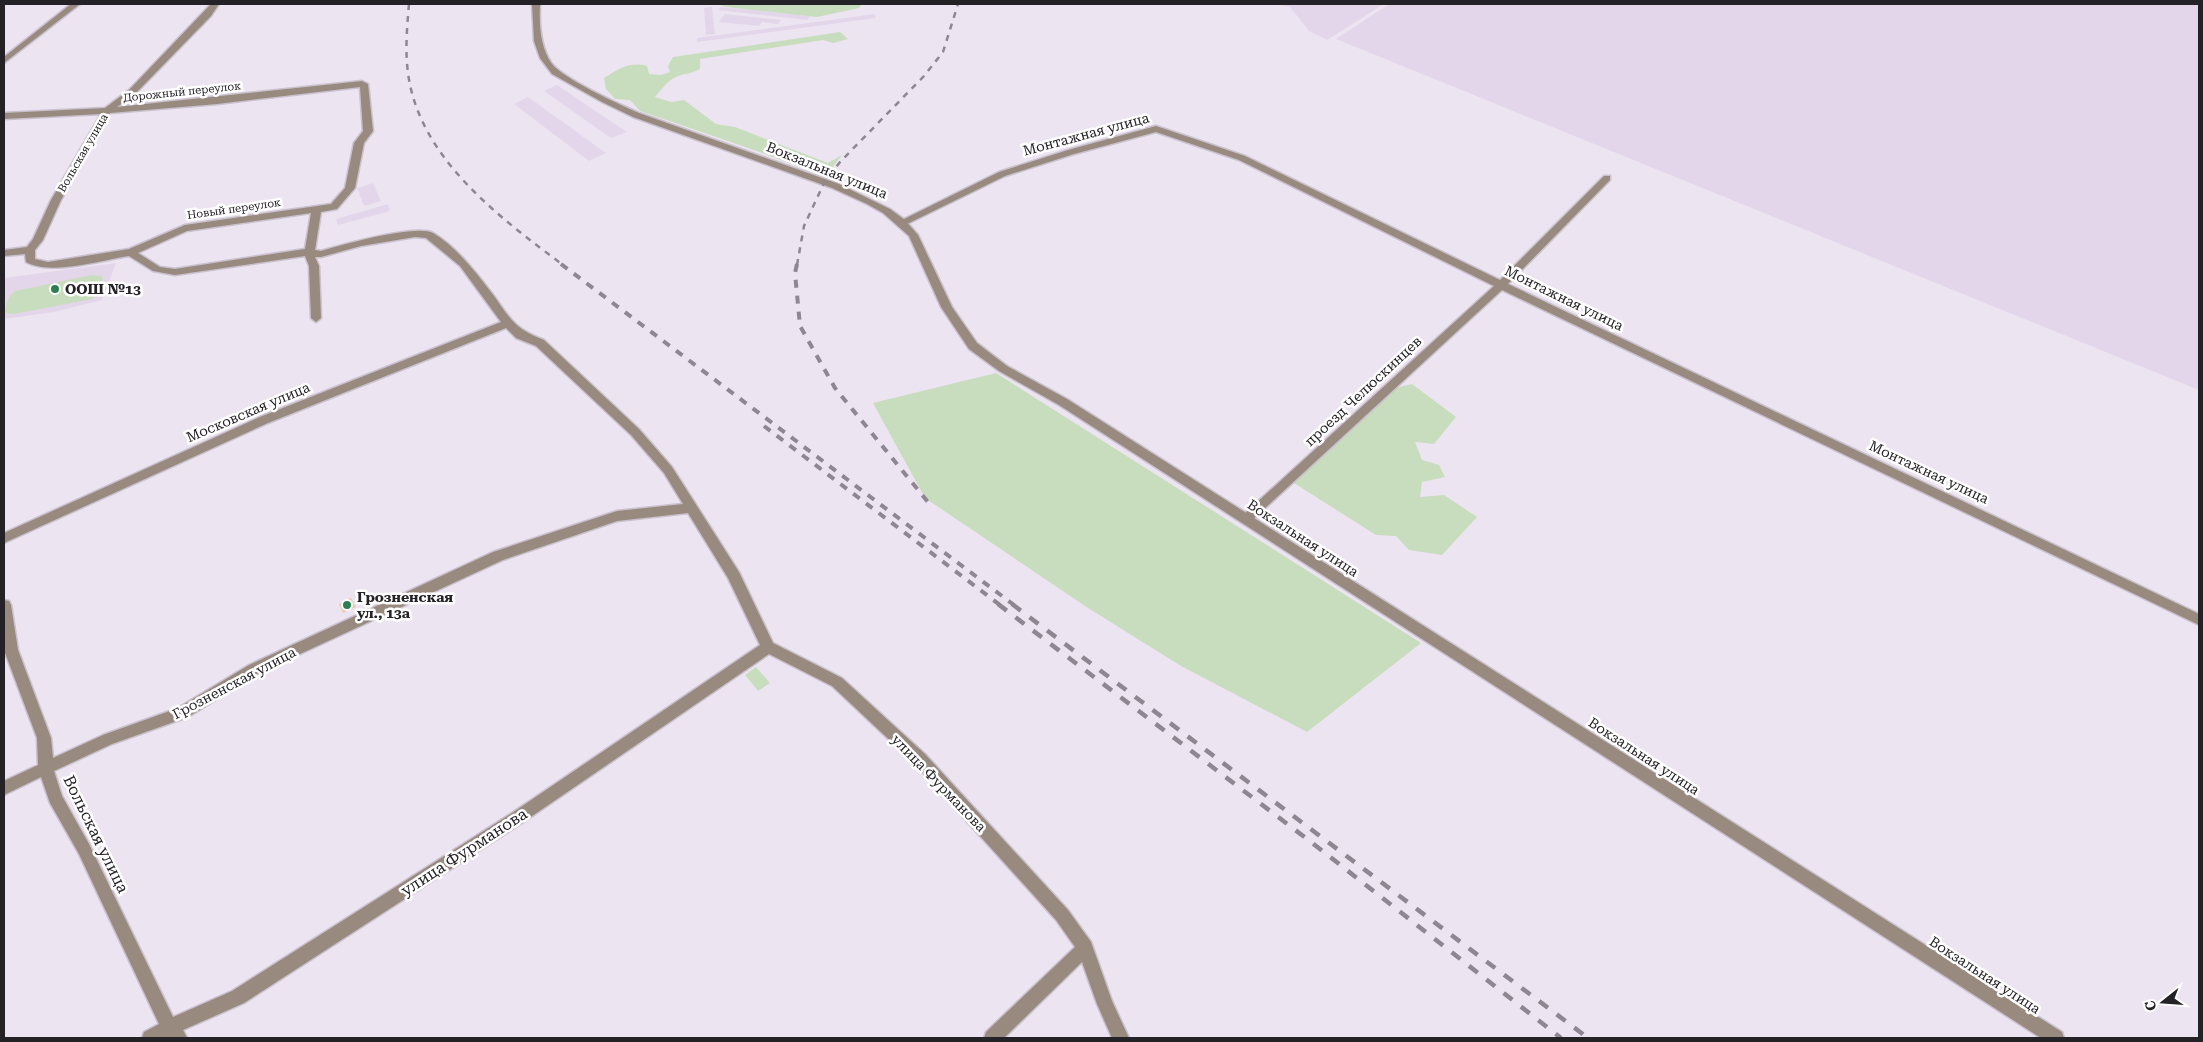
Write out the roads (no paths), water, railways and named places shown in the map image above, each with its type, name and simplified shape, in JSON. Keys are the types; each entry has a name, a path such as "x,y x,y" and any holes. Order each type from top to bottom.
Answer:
{"street":[{"path":"4,61 76,4"},
{"name":"Вольская улица","path":"30,250 38,240 56,200 107,111 132,92 208,14 215,4"},
{"name":"Вокзальная улица","path":"536,4 536,29 540,47 547,65 555,72 634,114 866,199 903,222 913,235 957,326 974,347 1000,365 1063,402 2056,1038"},
{"name":"Дорожный переулок","path":"4,116 107,111 217,101 362,84 365,86 368,131 359,143 350,188 334,207"},
{"name":"Монтажная улица","path":"903,222 1002,174 1071,152 1156,129 1242,158 1501,285 2040,542 2199,620"},
{"name":"проезд Челюскинцев","path":"1246,519 1501,285 1606,178"},
{"name":"Новый переулок","path":"30,250 30,260 37,264 48,265 131,252 186,228 334,207"},
{"path":"316,210 309,254 314,266 316,318"},
{"path":"131,252 154,269 164,272 300,252 321,254 360,243 415,234 429,235 464,264 508,323 520,335 540,343 635,432 668,470 734,576 768,647"},
{"path":"4,253 30,250"},
{"name":"Московская улица","path":"4,538 264,420 508,323"},
{"name":"Грозненская улица","path":"4,788 108,739 183,713 254,669 498,556 617,516 691,508"},
{"name":"Вольская улица","path":"4,605 11,650 44,738 46,768 55,798 84,849 174,1032"},
{"name":"улица Фурманова","path":"150,1038 174,1032 238,997 517,818 768,647 837,682 920,759 1062,915 1085,948 1121,1038"},
{"path":"992,1038 1085,948"}],"railway":[{"path":"409,4 406,47 408,73 415,104 428,132 445,158 489,206 563,265"},
{"path":"797,265 804,226 824,183 840,162 924,76 943,52 958,4"},
{"path":"561,264 1014,605"},
{"path":"797,264 795,273 800,326 835,388 932,507"},
{"path":"764,426 1000,605"},
{"path":"998,604 1311,842 1561,1038"},
{"path":"1012,604 1588,1038"}],"place":[{"name":"ООШ №13","path":"55,289"},
{"name":"Грозненская ул., 13а","path":"347,605"}]}
